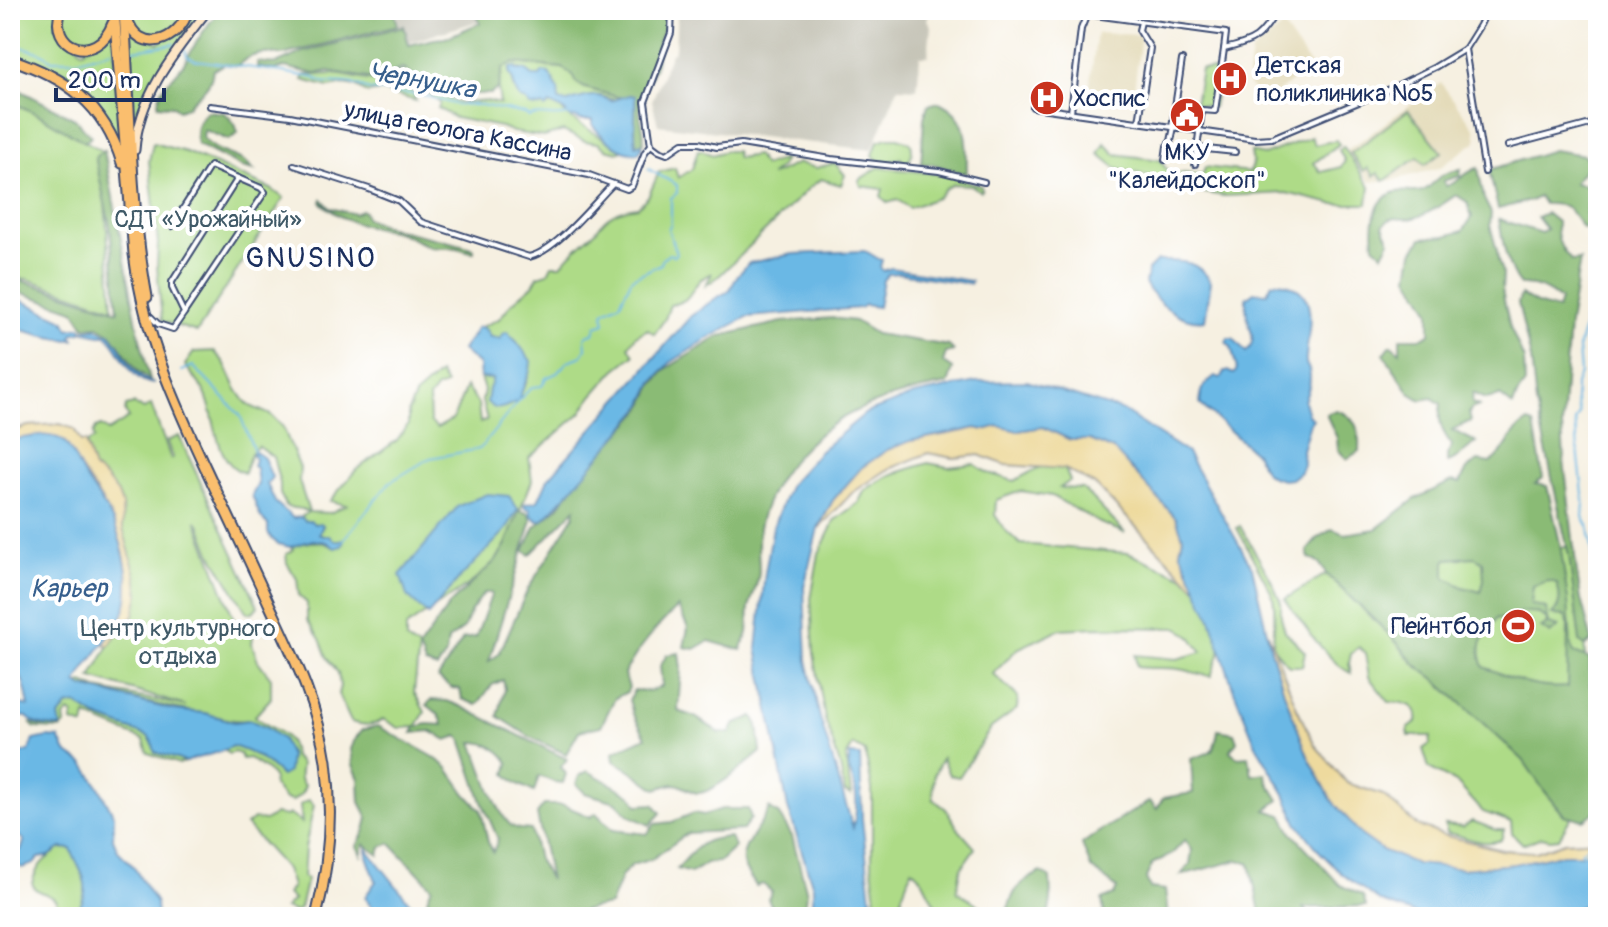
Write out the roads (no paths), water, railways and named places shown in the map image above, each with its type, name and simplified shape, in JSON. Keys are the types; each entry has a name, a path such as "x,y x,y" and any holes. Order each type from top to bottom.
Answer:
{"highway":[{"path":"61,10 58,24 63,37 73,46 85,49 96,46 105,38 119,11"},
{"path":"119,11 137,36 158,40 177,31 188,10"},
{"path":"119,11 137,274 149,332 194,444 303,679 326,759 330,828 319,917"},
{"path":"10,59 55,76 72,88 88,102 112,136 131,189 151,317 162,356 300,657 319,708 330,757 336,807 333,856 319,917"}],"main road":[{"path":"131,189 135,142 149,95 208,10"}],"street":[{"path":"672,10 671,33 645,102 651,145 659,151 667,154 683,143 717,147 741,144 831,159 939,171 984,182"},
{"path":"1224,49 1244,44 1262,34 1277,10"},
{"path":"1033,107 1255,139 1272,138 1435,67 1465,49 1487,10"},
{"path":"1071,112 1087,14 1226,33 1215,111 1202,110 1195,164"},
{"path":"1139,122 1150,48 1139,30 1141,22"},
{"path":"1465,49 1485,172"},
{"path":"1165,160 1171,141 1182,60"},
{"name":"улица геолога Кассина","path":"210,106 306,119 589,175 613,184"},
{"path":"1508,146 1598,122"},
{"path":"294,165 399,201 421,222 529,257 541,253 558,240 613,184 627,189 632,186 645,152 651,145"},
{"path":"1197,148 1235,152"},
{"path":"151,317 158,324 173,329 265,192 210,166 172,226"},
{"path":"184,313 172,282 238,178"}],"water":[{"path":"510,68 533,76 549,73 558,89 559,101 566,103 591,96 611,101 635,96 635,139 636,145 641,143 642,147 638,153 625,151 603,136 593,126 593,120 570,118 565,111 550,104 545,108 530,106 516,92 509,73"},
{"path":"864,251 882,260 880,267 883,271 891,268 971,281 970,284 888,274 883,280 878,307 864,305 860,308 747,317 670,363 653,382 641,408 543,520 538,521 531,515 530,509 525,508 525,504 538,501 548,479 691,316 729,291 749,263 793,254"},
{"path":"1157,261 1188,263 1206,274 1211,282 1205,320 1187,319 1179,315 1162,304 1150,290 1145,283 1148,270"},
{"path":"1272,283 1292,286 1307,301 1310,322 1306,362 1310,378 1304,401 1308,415 1313,419 1302,450 1300,472 1291,479 1283,480 1265,472 1255,453 1200,404 1202,391 1208,382 1215,376 1223,376 1224,371 1234,374 1237,369 1231,347 1226,342 1228,338 1233,338 1246,352 1251,344 1246,298 1254,292 1267,293"},
{"path":"10,295 64,320 69,329 96,328 109,333 139,375 154,384 145,382 132,372 106,335 82,331 74,333 74,340 67,340 10,326"},
{"path":"481,327 490,337 500,339 507,332 531,361 518,401 502,408 494,408 487,402 493,379 480,378 479,365 462,350 476,328"},
{"path":"1027,381 1123,411 1187,453 1252,567 1271,650 1308,756 1331,799 1361,835 1382,850 1416,864 1464,869 1514,864 1564,854 1585,854 1598,847 1598,898 1571,911 1535,917 1421,916 1381,902 1342,874 1297,823 1285,794 1256,745 1233,688 1211,619 1180,551 1183,537 1176,518 1114,450 1090,440 1071,440 1043,427 1018,431 998,426 910,441 887,450 861,468 833,500 818,528 804,587 807,660 820,718 853,828 856,798 849,764 850,755 860,756 862,819 873,917 813,917 813,887 788,808 757,649 773,527 790,484 819,452 866,413 914,395 976,382"},
{"name":"Карьер","path":"41,435 65,442 107,510 121,543 128,582 123,615 77,683 173,710 205,713 234,722 250,720 282,739 290,756 288,772 281,776 259,758 232,746 186,762 155,752 148,736 96,717 76,704 67,706 59,717 61,727 42,725 27,717 10,715 10,702 29,706 22,679 10,668 10,440"},
{"path":"254,451 264,458 272,477 267,484 275,502 293,518 321,523 319,534 335,541 344,539 342,546 335,548 326,542 313,540 290,547 272,539 252,495 258,484 253,466"},
{"path":"487,494 509,496 518,509 506,530 428,615 407,596 400,575 458,506"},
{"path":"59,738 66,752 85,765 99,787 114,816 113,839 118,851 133,866 156,903 157,917 75,917 85,886 71,849 61,848 22,868 10,863 10,855 20,850 24,840 14,833 17,815 10,801 10,757 29,751 34,740"},
{"path":"367,849 421,917 379,917 365,897 376,881"}],"waterway":[{"path":"133,50 174,44"},
{"path":"10,45 32,50 52,60 78,60 111,51"},
{"name":"Чернушка","path":"185,50 187,56 196,60 282,72 323,82 350,83 370,90 421,95 458,105 481,105 529,117 569,115"},
{"name":"Чернушка","path":"343,540 390,482 430,458 480,449 532,387 542,386 546,378 557,373 568,361 582,356 586,348 585,337 594,333 596,326 605,323 603,313 620,303 632,278 661,264 669,254 674,256 676,253 668,229 671,224 671,198 677,193 677,185 648,169"},
{"path":"1598,282 1587,295 1590,314 1584,320 1578,348 1580,373 1576,401 1579,414 1575,421 1583,517 1589,527 1598,591"},
{"name":"Чернушка","path":"182,371 193,366 240,415 254,451"},
{"path":"1585,854 1581,852 1598,837"}],"place":[{"name":"Детская поликлиника №5","path":"1230,79"},
{"name":"Хоспис","path":"1047,98"},
{"name":"МКУ \"Калейдоскоп\"","path":"1187,115"},
{"name":"Пейнтбол","path":"1518,626"}],"district":[{"name":"GNUSINO","path":"311,257"}],"park label":[{"name":"СДТ «Урожайный»","path":"208,219"},
{"name":"Центр культурного отдыха","path":"178,642"}]}
